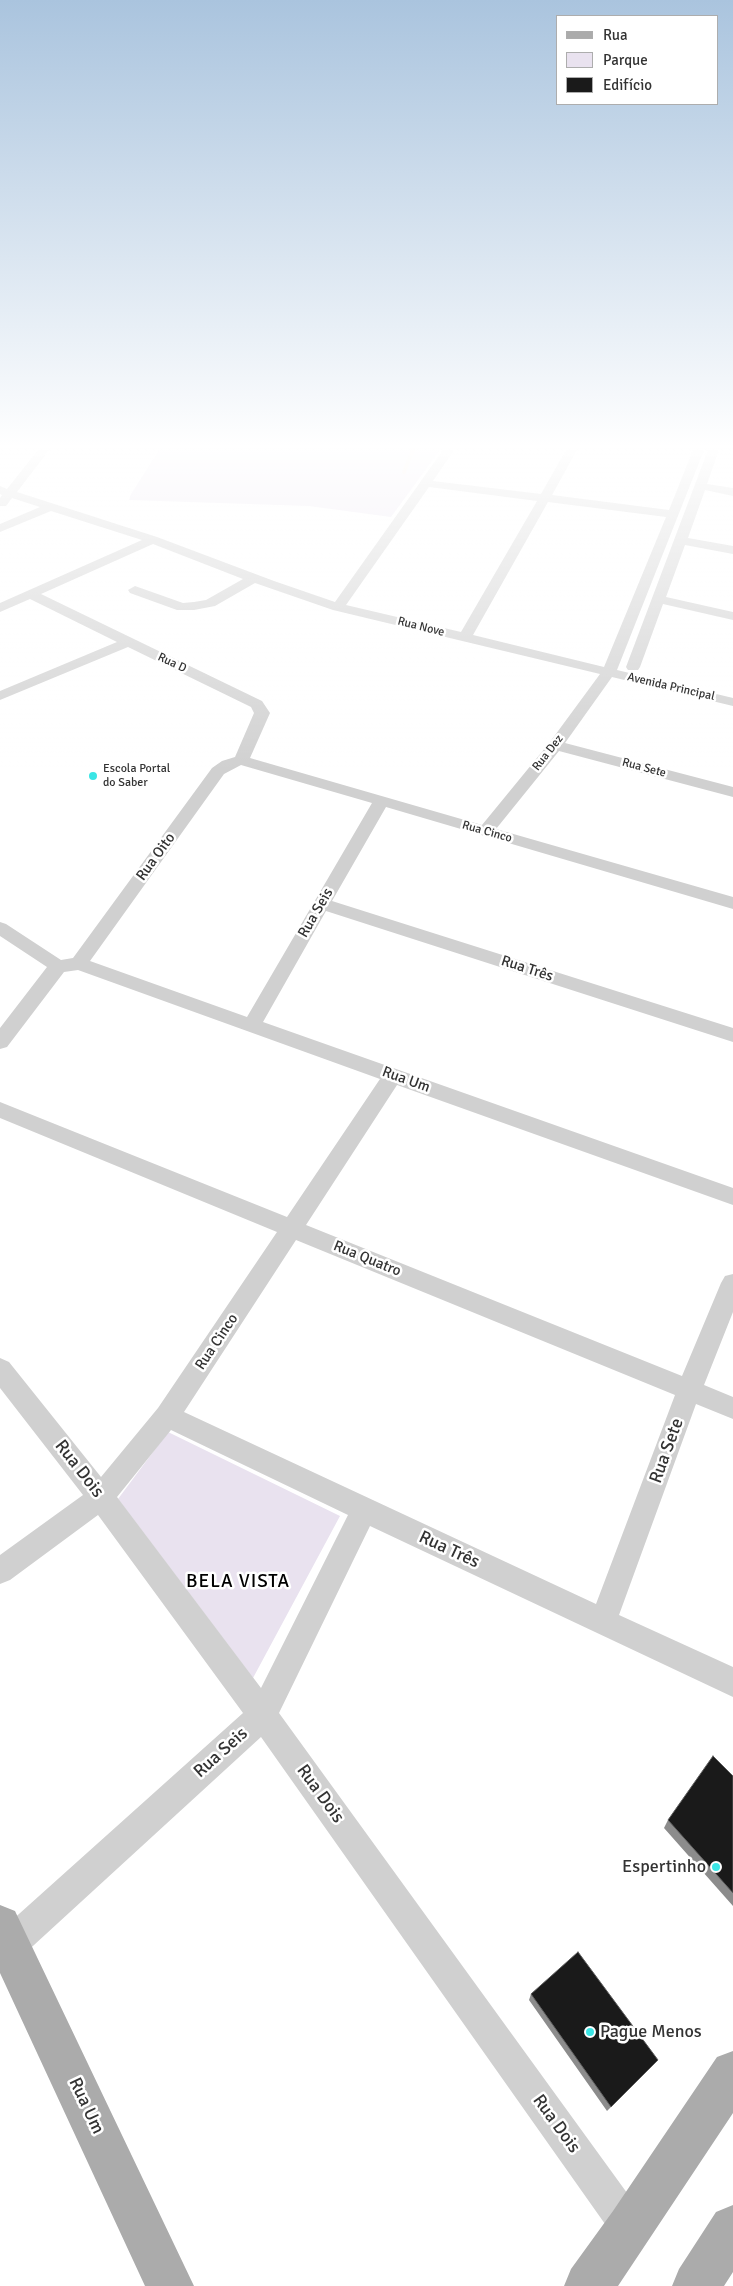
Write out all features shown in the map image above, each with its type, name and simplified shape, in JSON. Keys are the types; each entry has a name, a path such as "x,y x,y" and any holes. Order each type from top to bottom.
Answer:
{"main road":[{"name":"Rua Um","path":"5,1935 170,2286"},
{"path":"588,2286 630,2228 733,2073"},
{"path":"696,2286 733,2229"}],"street":[{"path":"0,608 116,557"},
{"name":"Rua Nove","path":"197,557 338,607 609,672"},
{"path":"338,607 373,557"},
{"path":"465,638 511,557"},
{"name":"Avenida Principal","path":"609,672 655,557"},
{"name":"Avenida Principal","path":"633,667 674,557"},
{"path":"135,590 182,607 194,606 210,603 254,578"},
{"name":"Rua D","path":"32,594 257,704 262,713 241,760"},
{"path":"659,600 733,616"},
{"path":"0,696 128,642"},
{"name":"Avenida Principal","path":"609,672 633,667 733,691"},
{"name":"Avenida Principal","path":"609,672 733,702"},
{"name":"Rua Dez","path":"485,832 555,745 609,672"},
{"name":"Rua Sete","path":"555,745 733,792"},
{"name":"Rua Cinco","path":"241,760 381,802 733,902"},
{"name":"Rua Oito","path":"79,964 218,772 228,764 241,760"},
{"name":"Rua Seis","path":"252,1025 381,802"},
{"name":"Rua Três","path":"322,904 733,1035"},
{"path":"0,928 58,966 79,964"},
{"name":"Rua Um","path":"79,964 733,1197"},
{"path":"0,1042 58,966"},
{"name":"Rua Cinco","path":"0,1571 101,1497 167,1416 393,1076"},
{"name":"Rua Quatro","path":"0,1110 733,1408"},
{"name":"Rua Sete","path":"603,1621 690,1390 733,1283"},
{"name":"Rua Dois","path":"0,1369 101,1497 263,1715 630,2228"},
{"name":"Rua Três","path":"167,1416 733,1682"},
{"name":"Rua Seis","path":"5,1935 263,1715 364,1510"}],"green space":[{"path":"168,1432 340,1516 253,1678 118,1499"}],"building":[{"name":"Espertinho","path":"713,1756 733,1776 733,1893 668,1820"},
{"name":"Pague Menos","path":"578,1952 658,2060 611,2107 531,1994"}],"place":[{"name":"Escola Portal do Saber","path":"93,776"},
{"name":"Espertinho","path":"716,1867"},
{"name":"Pague Menos","path":"590,2032"}],"district":[{"name":"BELA VISTA","path":"238,1582"}]}
